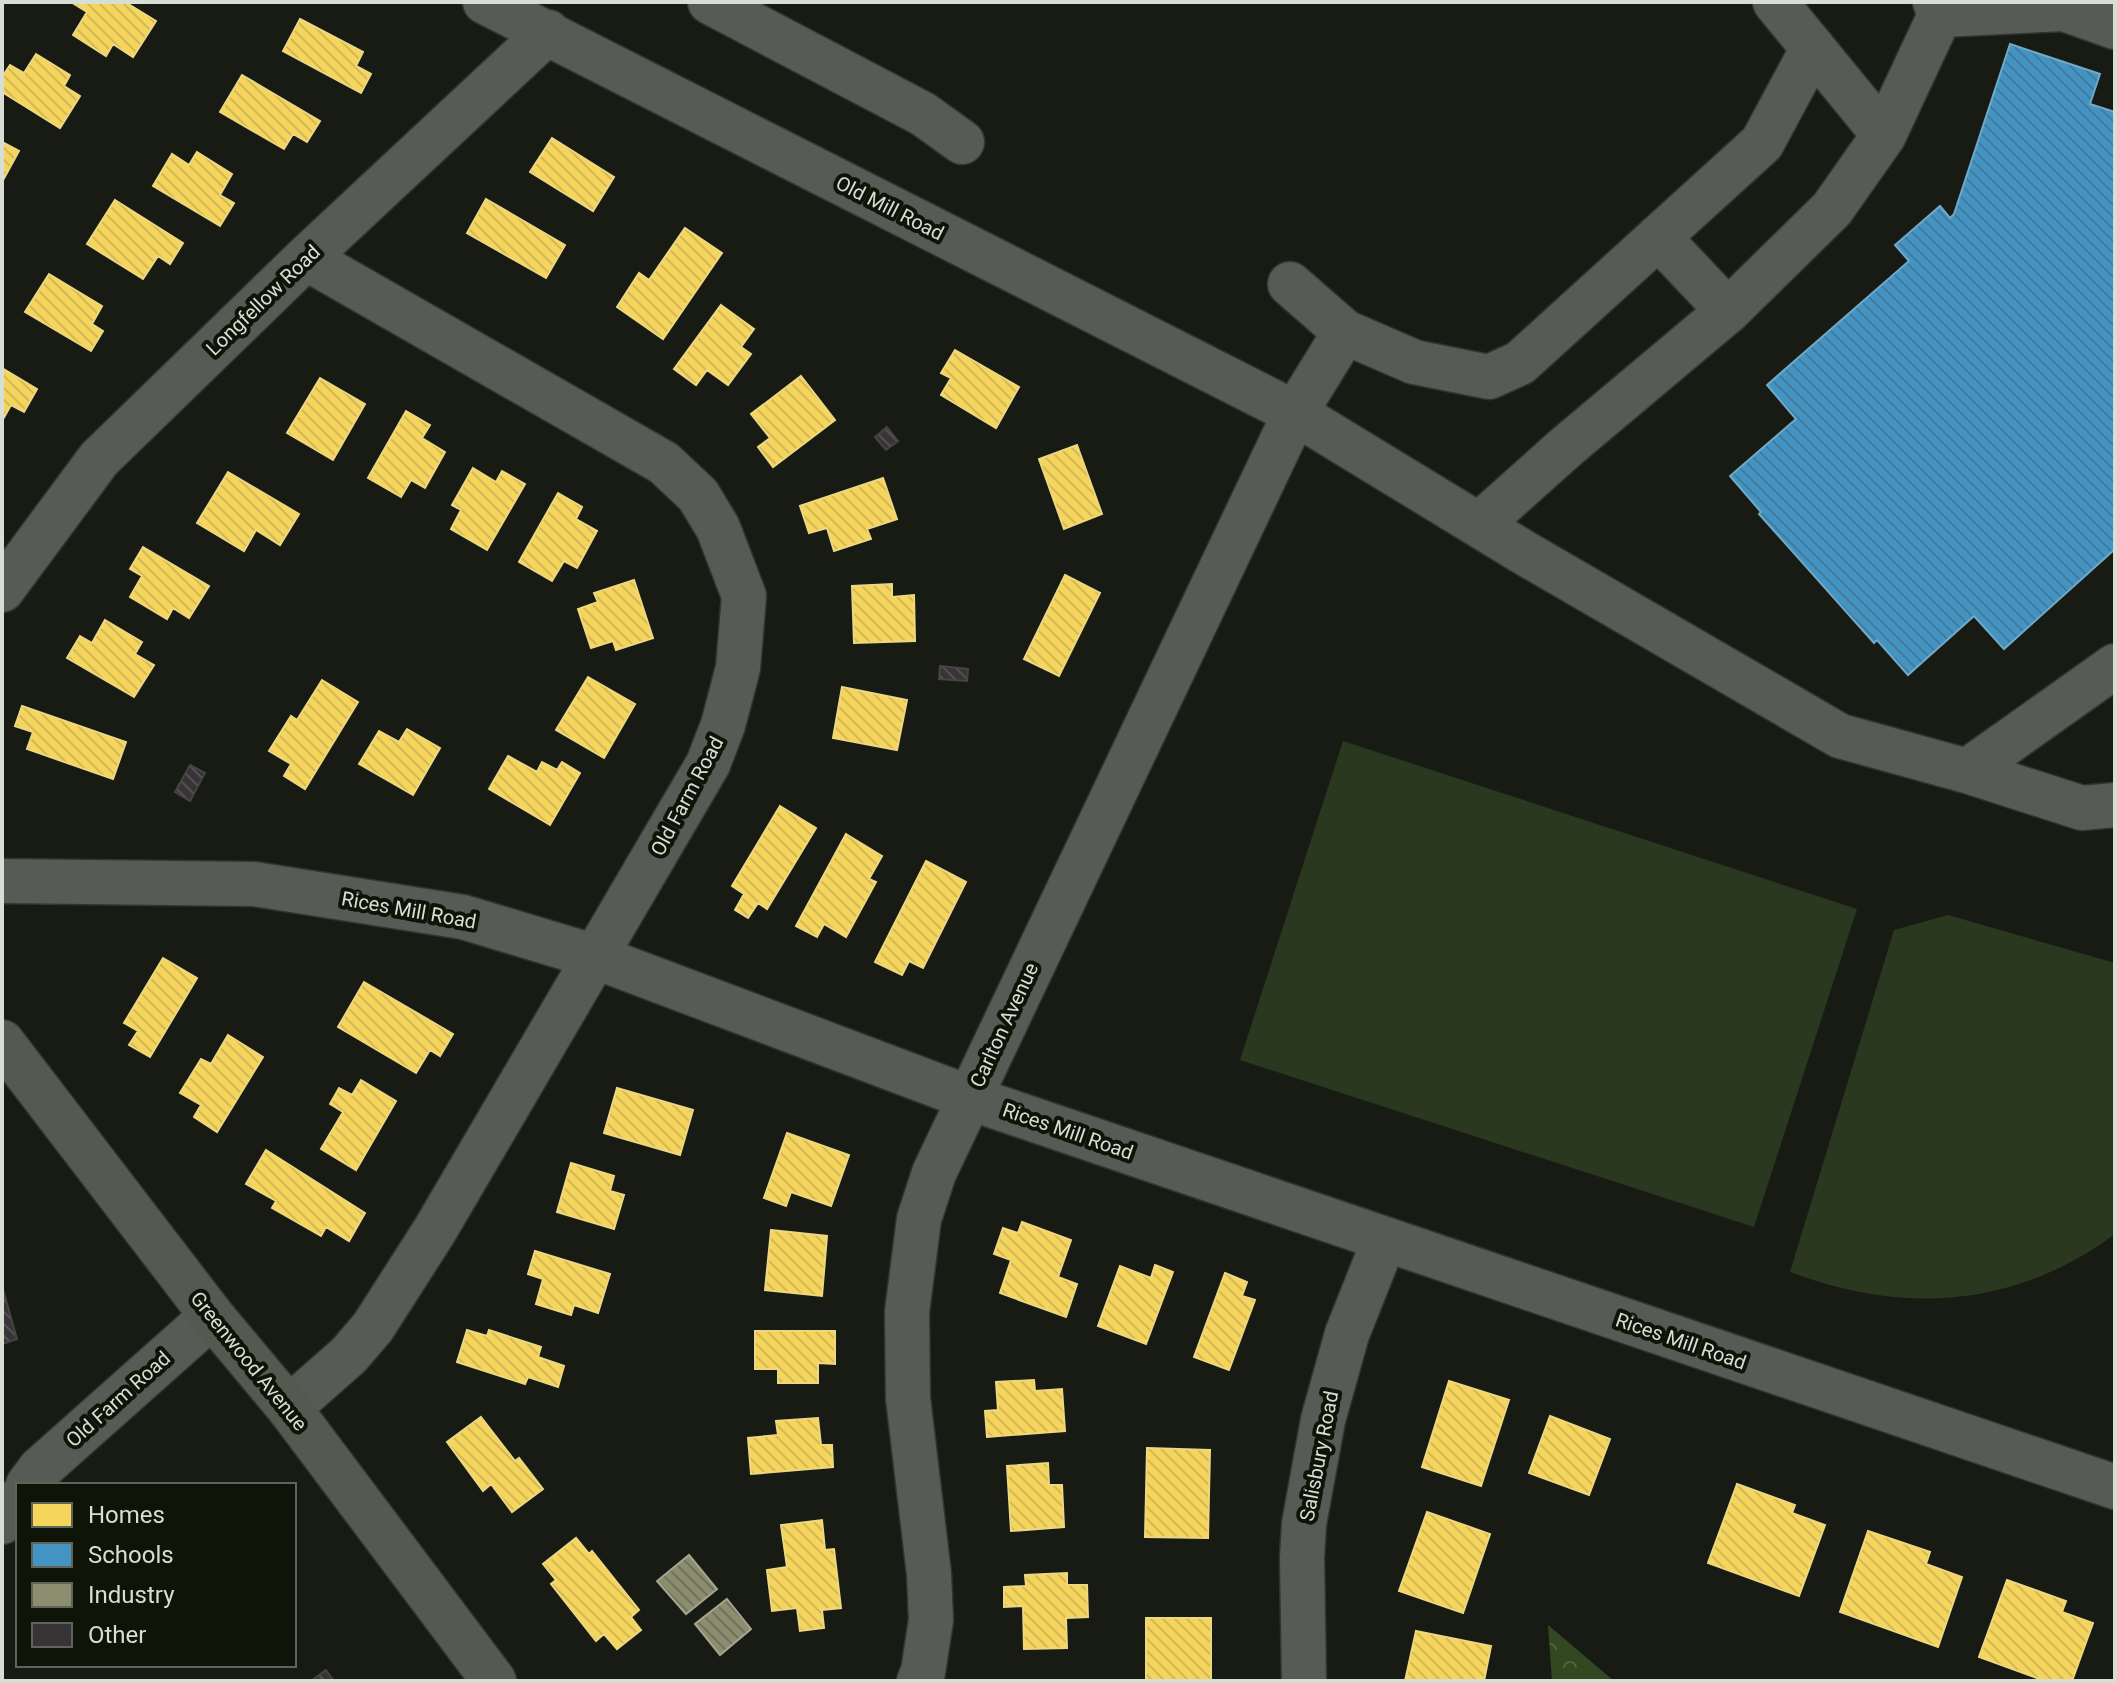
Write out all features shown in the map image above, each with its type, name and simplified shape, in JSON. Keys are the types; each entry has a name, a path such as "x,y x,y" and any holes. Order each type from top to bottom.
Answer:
{"main road":[{"name":"Greenwood Avenue","path":"2,1042 212,1316 289,1408 494,1681"}],"street":[{"name":"Old Mill Road","path":"485,2 1295,413 1479,525 1840,736 1967,771 2082,808 2115,805"},
{"path":"710,2 923,114 962,142"},
{"path":"1775,2 1884,135"},
{"path":"1479,525 1728,311 1832,209 1884,135 1937,8 2064,9 2115,27"},
{"name":"Longfellow Road","path":"2,590 99,459 306,258 548,32"},
{"path":"1290,284 1345,332 1414,362 1489,377 1520,363 1762,143 1813,48"},
{"path":"1658,237 1728,311"},
{"name":"Old Farm Road","path":"289,1408 349,1355 373,1327 435,1230 708,764 723,725 738,668 744,596 718,528 698,495 664,463 306,258"},
{"name":"Carlton Avenue","path":"919,1681 931,1620 929,1574 908,1398 907,1312 919,1219 934,1173 1295,413 1345,332"},
{"path":"1967,771 2115,666"},
{"name":"Rices Mill Road","path":"2,881 254,884 463,917 596,957 970,1098 1384,1241 2115,1487"},
{"name":"Salisbury Road","path":"1304,1681 1303,1547 1323,1420 1347,1334 1384,1241"},
{"name":"Old Farm Road","path":"30,1483 40,1469 212,1316"},
{"path":"2,1522 16,1503"}],"green space":[{"path":"1343,741 1857,909 1754,1227 1240,1060"},
{"path":"1948,915 2115,963 2115,1234 2077,1259 2038,1277 1998,1290 1958,1297 1875,1295 1790,1272 1894,930"},
{"path":"1548,1625 1614,1681 1552,1681"}],"building: Homes":[{"path":"71,2 125,2 156,21 133,57 113,44 106,56 73,35 87,12"},
{"path":"300,19 363,52 356,66 371,74 361,93 283,51"},
{"path":"36,54 70,75 64,86 80,96 60,128 2,92 2,77 10,65 24,73"},
{"path":"242,75 320,121 307,142 293,134 284,149 220,112"},
{"path":"552,138 614,177 593,211 530,172"},
{"path":"2,142 19,151 2,182"},
{"path":"197,152 232,174 220,195 234,203 220,226 153,186 172,154 189,165"},
{"path":"486,199 565,245 546,278 467,233"},
{"path":"115,200 183,243 170,264 158,256 143,279 87,244"},
{"path":"685,228 722,253 663,339 617,307 639,273 649,280"},
{"path":"49,274 102,306 92,324 103,331 91,351 25,312"},
{"path":"721,305 754,329 741,347 751,354 728,385 707,370 696,385 674,369"},
{"path":"955,350 1019,387 996,428 941,395 951,378 941,373"},
{"path":"2,368 37,389 24,412 11,405 2,421"},
{"path":"801,376 835,420 773,467 758,447 770,438 751,414"},
{"path":"320,378 365,404 333,460 287,433"},
{"path":"406,411 430,425 422,438 445,452 425,488 411,480 401,497 368,478"},
{"path":"1077,445 1102,514 1064,529 1039,459"},
{"path":"473,468 496,482 502,471 525,484 487,550 451,529 461,510 452,505"},
{"path":"228,472 299,514 280,545 256,530 244,551 197,523"},
{"path":"883,478 897,519 867,529 871,539 834,551 827,528 809,533 800,506"},
{"path":"558,493 582,507 576,519 597,531 577,568 564,561 552,581 519,562"},
{"path":"143,547 209,586 189,618 173,608 167,619 130,597 142,576 130,569"},
{"path":"1065,575 1100,593 1059,676 1024,659"},
{"path":"634,580 653,638 616,650 613,641 591,648 578,609 598,602 594,593"},
{"path":"892,584 892,597 914,595 915,641 854,643 852,586"},
{"path":"105,620 142,642 135,654 154,665 134,697 67,658 80,636 92,643"},
{"path":"588,677 635,704 604,758 556,730"},
{"path":"322,680 358,702 305,789 284,776 291,764 269,751 291,716 297,720"},
{"path":"842,687 907,700 897,750 833,738"},
{"path":"22,706 126,742 113,779 27,749 33,732 15,726"},
{"path":"407,729 440,748 413,795 359,764 379,731 399,742"},
{"path":"508,756 537,772 542,762 557,770 562,762 580,773 550,825 489,789"},
{"path":"780,806 816,828 767,909 758,903 748,918 735,910 744,894 732,886"},
{"path":"846,834 882,856 869,879 876,882 846,937 824,924 817,937 796,926"},
{"path":"926,861 966,882 923,968 909,961 902,975 875,962"},
{"path":"163,958 197,978 150,1057 129,1045 138,1031 124,1023"},
{"path":"364,982 453,1034 440,1056 430,1050 416,1073 338,1027"},
{"path":"228,1035 263,1057 217,1132 194,1117 201,1105 180,1093 201,1059 211,1064"},
{"path":"361,1080 396,1101 356,1170 321,1149 343,1112 330,1104 339,1088 352,1095"},
{"path":"617,1088 693,1110 680,1155 604,1133"},
{"path":"787,1133 849,1155 831,1206 791,1192 786,1206 764,1198"},
{"path":"266,1150 365,1213 349,1241 326,1227 321,1236 272,1208 276,1201 246,1184"},
{"path":"571,1163 614,1176 610,1191 624,1195 614,1229 557,1212"},
{"path":"1022,1222 1071,1240 1058,1277 1077,1284 1066,1317 1000,1293 1011,1260 994,1254 1003,1228 1018,1233"},
{"path":"771,1230 827,1236 822,1296 765,1290"},
{"path":"535,1251 610,1274 598,1313 574,1305 571,1315 536,1304 543,1279 528,1274"},
{"path":"1155,1265 1173,1272 1146,1344 1098,1326 1120,1266 1151,1278"},
{"path":"1225,1273 1247,1282 1242,1296 1255,1300 1229,1370 1194,1357"},
{"path":"467,1330 487,1336 489,1330 541,1347 538,1357 564,1366 558,1387 528,1377 525,1384 457,1362"},
{"path":"755,1331 835,1331 835,1364 818,1363 818,1383 778,1383 778,1369 755,1369"},
{"path":"1034,1380 1035,1391 1062,1389 1065,1431 987,1437 985,1411 998,1410 996,1382"},
{"path":"1449,1381 1509,1400 1481,1486 1422,1467"},
{"path":"1550,1416 1610,1439 1589,1495 1529,1473"},
{"path":"481,1417 515,1461 519,1458 543,1489 512,1512 491,1484 483,1491 447,1442"},
{"path":"818,1418 821,1445 832,1445 833,1467 751,1474 748,1438 778,1435 776,1421"},
{"path":"1147,1448 1210,1450 1208,1538 1145,1537"},
{"path":"1048,1463 1049,1485 1062,1485 1064,1527 1011,1531 1007,1466"},
{"path":"1737,1484 1795,1505 1792,1513 1825,1525 1799,1596 1708,1563"},
{"path":"1427,1512 1490,1534 1463,1613 1399,1591"},
{"path":"822,1520 825,1550 834,1549 841,1608 822,1610 824,1628 800,1631 797,1608 772,1611 767,1570 787,1567 781,1525"},
{"path":"1868,1531 1930,1552 1926,1564 1962,1577 1938,1647 1840,1612"},
{"path":"576,1538 589,1554 592,1551 639,1610 631,1617 641,1630 617,1649 604,1634 596,1641 551,1584 556,1580 543,1564"},
{"path":"1067,1573 1067,1585 1087,1585 1088,1617 1066,1618 1067,1648 1024,1649 1023,1606 1004,1607 1004,1587 1026,1586 1025,1575"},
{"path":"2007,1580 2066,1601 2062,1612 2093,1623 2072,1681 2045,1681 1979,1657"},
{"path":"1146,1618 1211,1618 1211,1681 1146,1681"},
{"path":"1416,1631 1491,1646 1484,1681 1405,1681"}],"building: Schools":[{"path":"2010,44 2100,74 2090,104 2115,112 2115,549 2004,649 1974,616 1908,675 1877,640 1874,643 1759,514 1761,512 1730,476 1796,419 1767,385 1909,261 1895,245 1940,206 1950,218 1954,214"}],"building: Industry":[{"path":"689,1555 717,1589 686,1614 657,1581"},
{"path":"727,1599 751,1629 720,1655 695,1624"}],"building: Other":[{"path":"887,427 898,441 886,450 875,437"},
{"path":"940,666 968,669 967,681 939,679"},
{"path":"190,765 205,773 190,801 175,792"},
{"path":"2,1286 17,1339 2,1344"},
{"path":"326,1670 334,1681 311,1681"}]}
